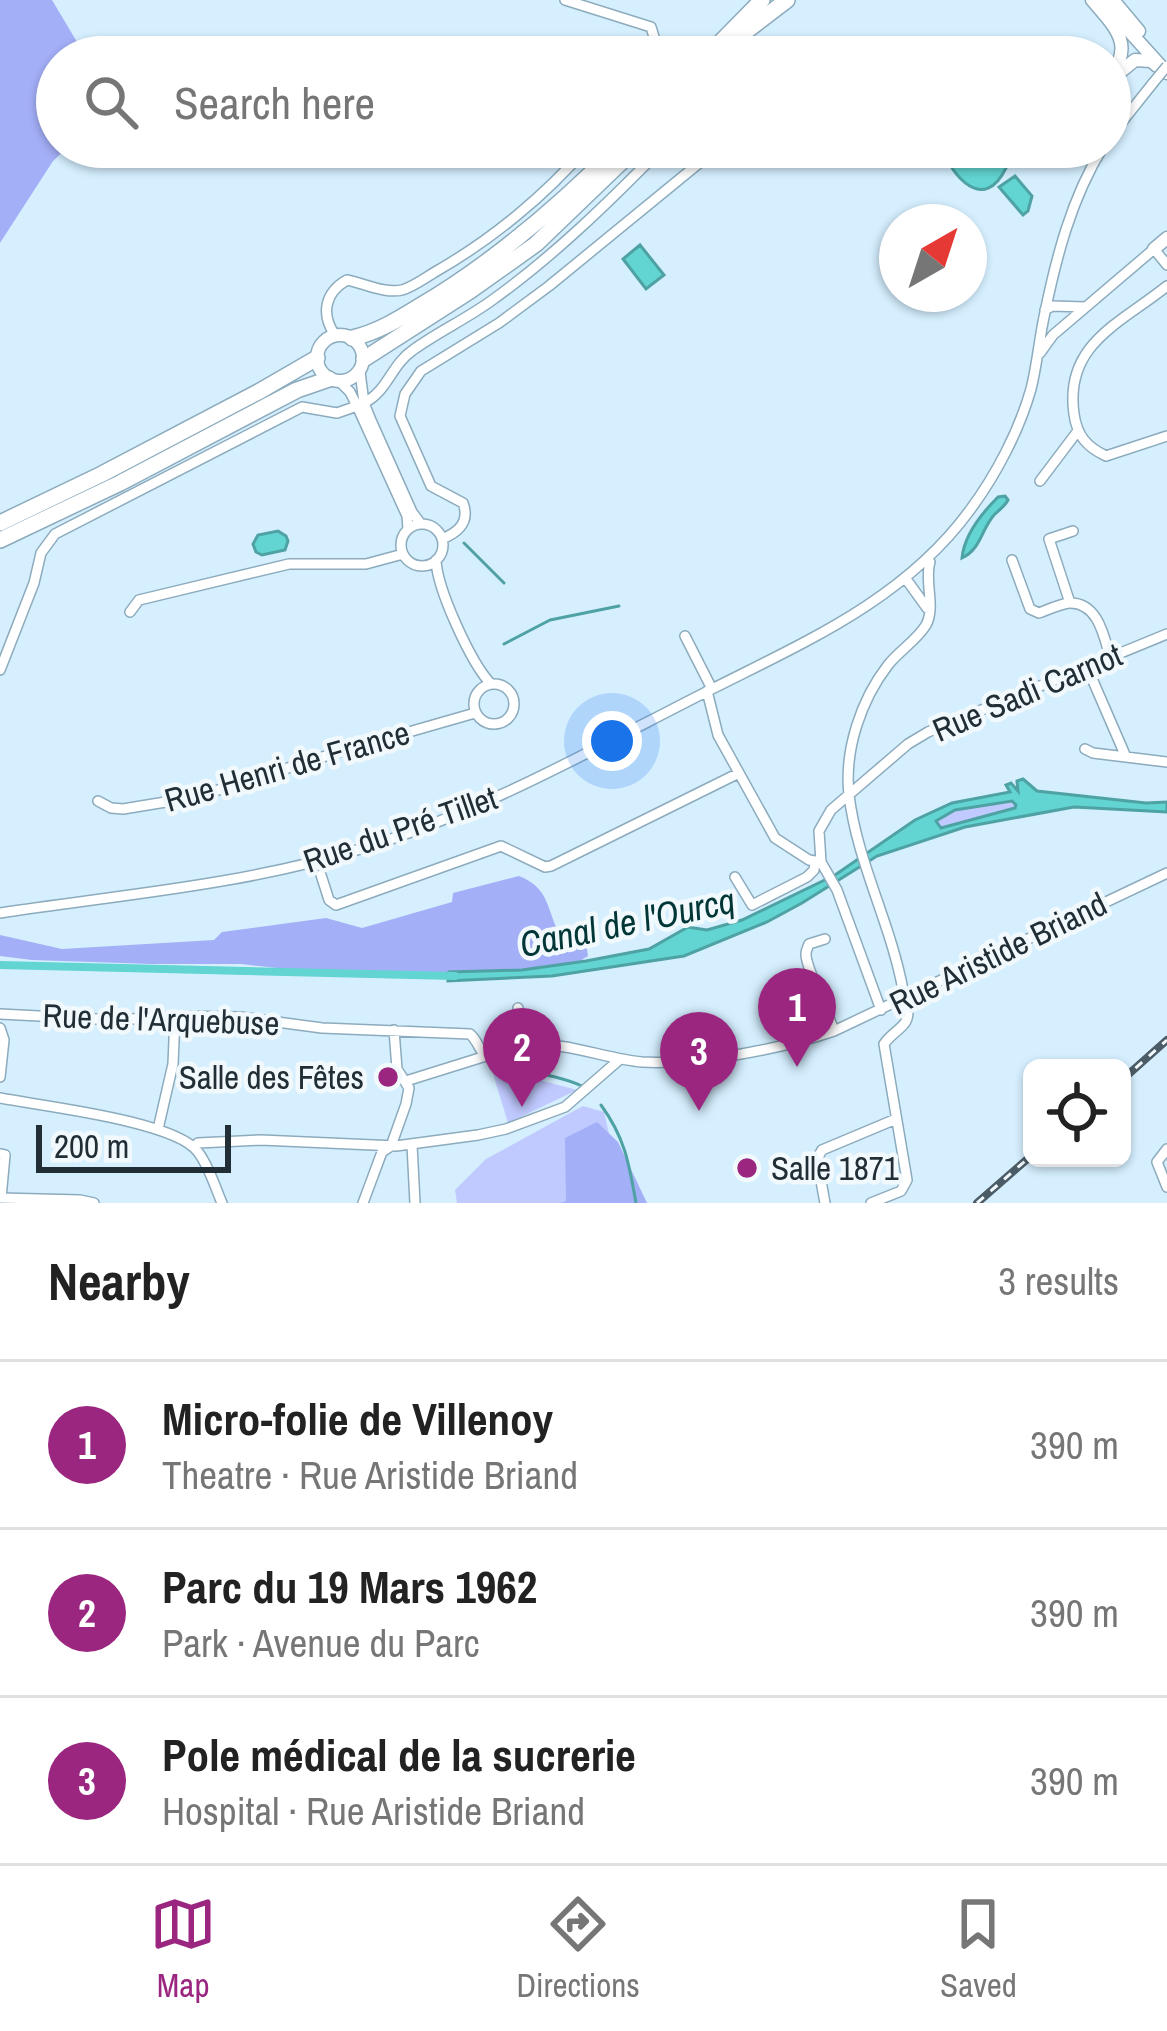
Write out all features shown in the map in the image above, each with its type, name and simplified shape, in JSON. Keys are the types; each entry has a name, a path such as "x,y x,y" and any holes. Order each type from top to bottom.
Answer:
{"highway":[{"path":"720,36 748,0"},
{"path":"725,36 762,0"},
{"path":"740,36 774,0"},
{"path":"740,36 787,0"},
{"path":"344,337 381,328 404,316 484,263 596,168"},
{"path":"362,366 386,343 536,244 615,168"},
{"path":"0,523 83,484 316,358"},
{"path":"0,540 297,389 334,381"}],"main road":[{"path":"1097,0 1130,36"},
{"path":"1097,0 1119,36"},
{"path":"1113,0 1164,72"},
{"path":"1131,37 1164,72"},
{"path":"1131,63 1139,59 1164,72"},
{"path":"1154,250 1167,238"},
{"path":"344,337 361,347 362,366 347,381 334,381 320,370 316,358 322,344 344,337"}],"street":[{"path":"565,0 651,27 654,36"},
{"path":"1131,112 1164,72"},
{"path":"344,337 328,324 326,305 338,285 346,280 404,290 504,224 566,168"},
{"path":"0,670 41,553 55,533 302,406 338,413 376,397 398,362 550,257 641,168"},
{"path":"442,539 457,531 466,512 454,496 430,486 400,416 414,377 499,323 693,168"},
{"name":"Rue du Pré Tillet","path":"0,913 263,873 374,845 483,803 824,633 870,605 909,577 971,509 1018,426 1031,388 1068,220 1091,168"},
{"path":"1037,357 1053,335 1154,250 1167,265"},
{"path":"1053,280 1055,293 1066,306"},
{"path":"1167,286 1095,340 1077,366 1073,387 1077,432 1092,450 1106,456 1167,436"},
{"path":"1045,310 1085,307"},
{"path":"1045,310 1061,319 1072,318"},
{"path":"362,366 361,404 408,529"},
{"path":"334,381 361,404 421,524"},
{"path":"1042,473 1077,432"},
{"path":"421,565 436,560 442,550 442,539 434,528 421,524 408,529 401,541 403,554 441,585"},
{"path":"1070,603 1048,539 1073,531"},
{"path":"871,1203 901,1191 907,1180 884,1044 910,1018 849,794 852,750 865,704 890,662 927,622 926,578 935,551"},
{"path":"130,612 140,599 289,564 366,564 403,554"},
{"path":"436,560 441,585 485,687"},
{"path":"1012,560 1030,609 1039,613 1076,604 1097,618 1110,657"},
{"path":"909,577 920,581 929,608"},
{"name":"Rue Sadi Carnot","path":"820,864 819,831 831,810 908,745 928,732 1167,634"},
{"path":"685,636 710,690 718,735 775,838 820,864 837,890 880,1010"},
{"path":"1087,667 1126,757"},
{"path":"498,685 509,691 514,704 505,721 485,723 475,713 474,700 485,687 498,685"},
{"name":"Rue Henri de France","path":"98,801 123,809 196,796 475,713"},
{"path":"1085,748 1167,762"},
{"path":"321,875 329,900 336,904 501,846 551,866 739,773"},
{"path":"736,877 752,905 807,877 820,864"},
{"name":"Rue Aristide Briand","path":"404,1079 482,1053 526,1045 620,1060 702,1060 809,1040 1167,872"},
{"path":"826,939 809,944 806,953 834,1031"},
{"path":"518,1008 526,1045"},
{"name":"Rue de l'Arquebuse","path":"0,1014 117,1020 240,1017 322,1028 470,1034 482,1053"},
{"path":"158,1129 173,1064 175,1016"},
{"path":"0,1028 4,1040 0,1077"},
{"path":"363,1203 382,1152 391,1146 409,1088 397,1069 394,1030"},
{"path":"194,1147 197,1143 261,1140 412,1145 506,1130 565,1107 620,1060"},
{"path":"0,1098 158,1129 194,1147 222,1203"},
{"path":"824,1203 817,1159 822,1150 896,1119"},
{"path":"412,1145 415,1203"},
{"path":"1167,1149 1157,1162 1167,1187"},
{"path":"0,1154 4,1155 1,1198 94,1203"}],"shaded area":[{"path":"0,0 52,0 73,36 36,36 36,168 48,168 0,243"},
{"path":"1006,168 988,188 979,189 953,170"},
{"path":"1015,176 1032,196 1023,215 999,187"},
{"path":"640,245 664,275 646,289 623,259"},
{"path":"1005,496 1007,502 962,558 975,525 998,497"},
{"path":"278,531 288,541 285,550 256,552 253,544 258,535"},
{"path":"1023,779 1037,791 1167,802 1167,812 1074,807 965,827 877,856 767,922 684,956 552,976 448,981 449,972 522,970 649,949 688,927 707,930 742,920 835,875 915,820 952,803 1010,792 1006,785 1011,783 1018,791 1017,781","holes":["1012,801 1016,805 941,828 936,821 955,810"]},
{"path":"1012,801 1015,808 941,828 936,821 955,810"},
{"path":"519,876 540,890 556,927 586,943 588,956 570,967 351,976 241,964 0,956 0,935 62,949 214,940 222,932 326,918 362,928 452,902 453,893"},
{"path":"491,1067 577,1090 508,1123"},
{"path":"583,1106 604,1112 611,1142 576,1203 457,1203 455,1190 486,1159"},
{"path":"597,1122 618,1142 647,1203 560,1203 566,1201 565,1138"}],"waterway":[{"path":"464,543 504,583"},
{"path":"504,644 550,620 619,606"},
{"name":"Canal de l'Ourcq","path":"0,965 455,976"},
{"path":"489,1062 582,1086"},
{"path":"601,1105 625,1151 636,1203"}],"railway":[{"path":"1131,1072 1167,1040"},
{"path":"977,1203 1023,1163"}],"place":[{"name":"Micro-folie de Villenoy","path":"797,1067"},
{"name":"Salle des Fêtes","path":"388,1077"},
{"name":"Parc du 19 Mars 1962","path":"522,1107"},
{"name":"Pole médical de la sucrerie","path":"699,1111"},
{"name":"Salle 1871","path":"747,1168"}]}
